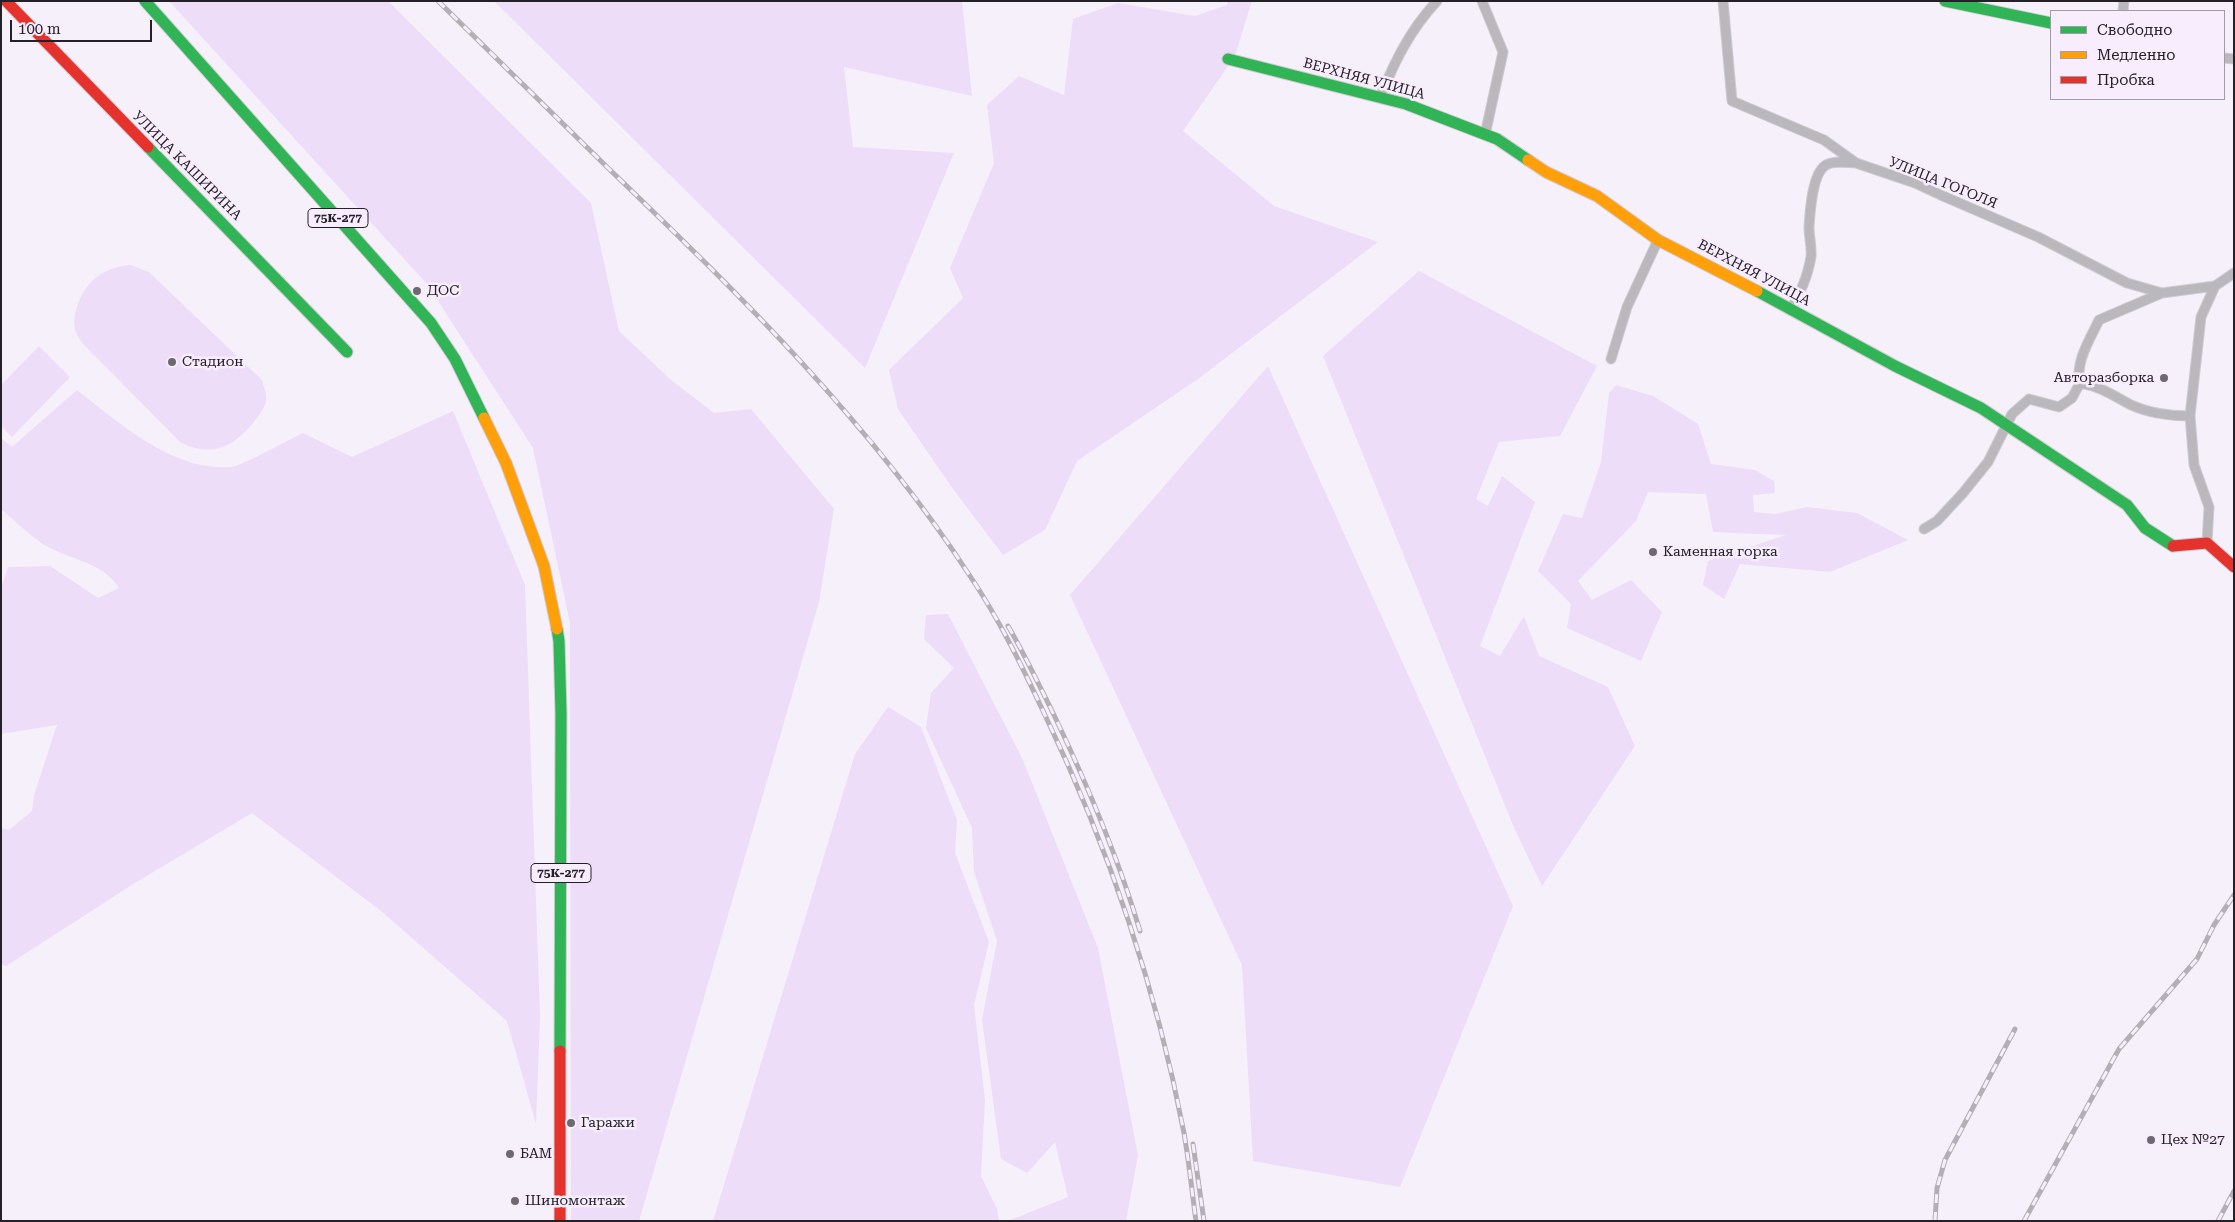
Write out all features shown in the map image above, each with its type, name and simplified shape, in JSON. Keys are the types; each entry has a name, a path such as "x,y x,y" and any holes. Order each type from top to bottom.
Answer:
{"street":[{"name":"УЛИЦА КАШИРИНА","path":"6,1 347,352"},
{"name":"75К-277","path":"145,1 431,323 456,359 506,463 544,566 559,641 561,713 560,1221"},
{"path":"1380,97 1394,64 1418,21 1437,1"},
{"path":"1482,1 1503,52 1485,135"},
{"name":"УЛИЦА ГОГОЛЯ","path":"1723,1 1732,101 1824,140 1856,163 1915,183 2038,237 2128,283 2162,293 2215,286"},
{"path":"1945,1 2050,22"},
{"name":"ВЕРХНЯЯ УЛИЦА","path":"1228,59 1406,104 1497,139 1546,172 1596,196 1658,240 1737,280 1895,366 1981,408 2127,506 2145,528 2171,546 2207,543"},
{"path":"1790,310 1805,285 1811,255 1809,226 1813,194 1818,176 1825,165 1836,162 1856,163"},
{"path":"1612,359 1627,307 1658,240"},
{"path":"2234,273 2215,286 2201,317 2190,416 2194,465 2209,507 2207,543 2234,567"},
{"path":"1924,528 1937,521 1963,493 1988,462 2012,414 2029,399 2059,407 2072,398 2080,383 2078,374 2081,359 2099,320 2162,293"},
{"path":"2080,383 2105,390 2132,405 2151,412 2190,416"}],"shaded area":[{"path":"169,1 388,1 591,203 619,331 671,380 714,413 751,409 834,509 819,602 639,1221 571,1221 570,623 533,448 427,284"},
{"path":"494,1 962,1 972,96 844,67 853,147 954,153 865,368"},
{"path":"1228,1 1252,1 1235,56 1183,131 1274,206 1378,242 1198,379 1077,461 1045,530 1003,555 953,489 898,409 889,370 963,298 950,268 994,163 987,105 1019,76 1064,95 1073,19 1118,3 1195,16 1227,5"},
{"name":"Стадион","path":"131,265 149,272 262,380 266,394 264,407 245,432 229,444 221,448 202,449 181,443 82,343 77,335 74,321 77,307 90,283 104,272 121,266"},
{"path":"1419,271 1597,366 1560,436 1499,442 1476,499 1488,506 1502,476 1535,502 1480,646 1500,656 1524,616 1539,656 1608,687 1635,746 1542,886 1515,830 1323,356"},
{"path":"39,346 70,377 12,437 1,426 1,385"},
{"path":"1268,366 1513,906 1400,1187 1253,1161 1242,965 1070,595"},
{"path":"1616,385 1653,396 1698,424 1711,464 1755,470 1774,481 1775,493 1753,495 1754,512 1775,514 1807,507 1857,513 1908,540 1830,572 1740,564 1724,599 1703,585 1708,561 1786,535 1713,532 1706,494 1648,492 1636,521 1578,581 1592,600 1631,580 1662,612 1641,661 1567,628 1571,604 1538,571 1563,514 1582,518 1601,462 1609,393"},
{"path":"77,390 148,443 168,454 189,462 210,466 231,467 237,465 303,433 352,457 453,411 525,585 540,1016 536,1124 507,1021 381,911 252,813 135,883 6,966 1,964 1,828 9,830 32,811 34,795 57,725 1,734 1,589 8,567 50,566 98,598 119,588 112,579 93,566 40,542 1,509 1,438 12,447"},
{"path":"948,614 1023,760 1098,948 1138,1155 1126,1221 1008,1221 1068,1197 1055,1142 1027,1173 1001,1159 982,1020 997,941 974,872 972,828 926,728 931,693 954,668 924,639 926,615"},
{"path":"888,707 921,727 957,820 955,853 989,942 974,1005 985,1100 981,1176 997,1209 999,1221 713,1221 855,754"}],"railway":[{"path":"438,1 705,263 801,361 890,465 931,519 981,592 1019,660 1067,763 1089,814 1127,918 1144,971 1173,1078 1184,1133 1196,1221"},
{"path":"1008,626 1054,715 1090,794 1112,848 1140,931"},
{"path":"2024,1221 2119,1049 2197,959 2214,925 2234,895"},
{"path":"1935,1221 1937,1188 1945,1160 2015,1029"},
{"path":"1193,1144 1204,1221"},
{"path":"2218,1221 2234,1191"}],"traffic: fast":[{"path":"145,1 431,323 455,359 484,418"},
{"path":"1945,1 2050,23"},
{"path":"1228,59 1406,104 1497,139 1528,160"},
{"path":"148,147 347,352"},
{"path":"1757,291 1895,366 1981,408 2127,505 2145,528 2173,546"},
{"path":"557,629 561,713 560,1051"}],"traffic: slow":[{"path":"1528,160 1546,172 1597,196 1658,240 1757,291"},
{"path":"484,418 506,463 544,566 557,629"}],"traffic: jam":[{"path":"6,1 148,147"},
{"path":"2173,546 2207,543 2234,567"},
{"path":"560,1051 560,1221"}],"place":[{"name":"ДОС","path":"417,291"},
{"name":"Стадион","path":"172,362"},
{"name":"Авторазборка","path":"2164,378"},
{"name":"Каменная горка","path":"1653,552"},
{"name":"Гаражи","path":"571,1123"},
{"name":"Цех №27","path":"2151,1140"},
{"name":"БАМ","path":"510,1154"},
{"name":"Шиномонтаж","path":"515,1201"}]}
